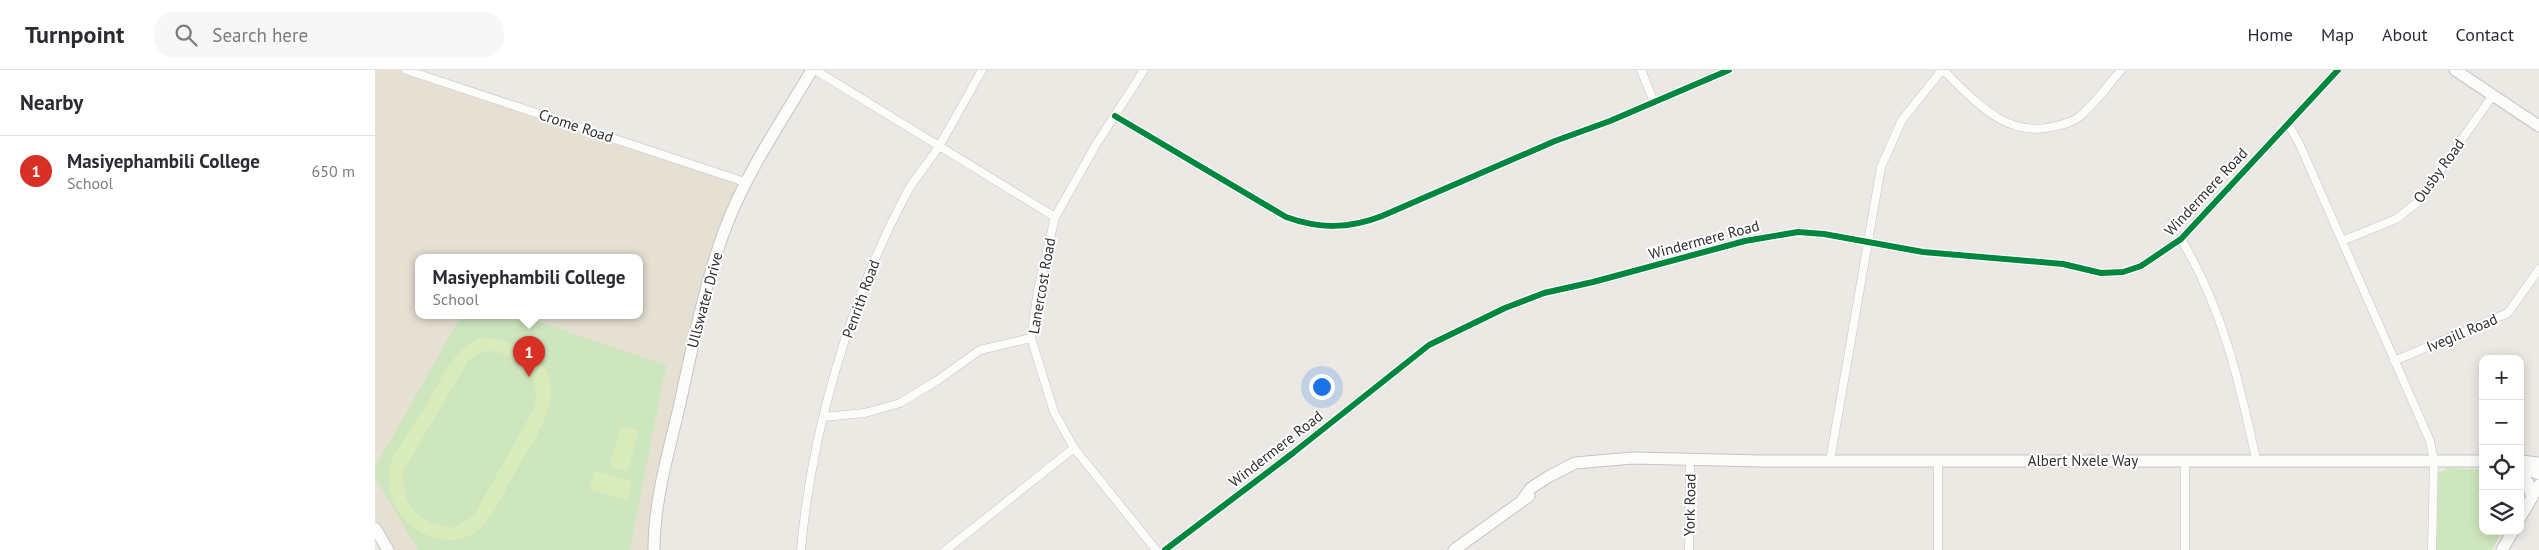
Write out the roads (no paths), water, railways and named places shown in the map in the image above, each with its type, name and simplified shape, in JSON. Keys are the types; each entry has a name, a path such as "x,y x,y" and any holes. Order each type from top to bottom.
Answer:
{"main road":[{"name":"Ullswater Drive","path":"654,550 654,532 663,474 697,325 725,229 745,182 813,70"},
{"path":"2455,70 2539,126"},
{"path":"2524,462 2539,455"},
{"name":"Albert Nxele Way","path":"1454,550 1523,499 1531,488 1565,467 1594,463 1673,458 1687,460 1830,461 2479,461"},
{"path":"2524,464 2539,464"},
{"path":"2524,466 2539,474"},
{"path":"2524,472 2532,498"},
{"path":"2524,511 2539,485"},
{"path":"375,528 388,550"},
{"path":"2502,550 2511,535"}],"street":[{"name":"Crome Road","path":"406,70 745,182"},
{"path":"813,70 1055,217"},
{"name":"Penrith Road","path":"801,550 803,521 833,377 875,260 906,194 939,147 982,70"},
{"name":"Lanercost Road","path":"1144,70 1055,217 1038,290 1031,338 1054,412 1073,448 1156,550"},
{"path":"1641,70 1654,102"},
{"path":"1115,116 1286,217 1312,225 1339,227 1363,224 1555,141 1729,70"},
{"path":"1830,461 1881,167 1891,140 1915,102 1943,70 1989,112 2017,128 2029,130 2053,127 2075,119 2090,106 2121,70"},
{"name":"Windermere Road","path":"1165,550 1429,345 1505,308 1544,293 1771,235 1798,232 1818,233 1923,252 2063,264 2101,273 2123,272 2141,266 2181,240 2338,70"},
{"name":"Ousby Road","path":"2342,241 2396,219 2418,202 2493,95"},
{"path":"2288,124 2299,143 2431,441 2434,461 2432,550"},
{"path":"2181,240 2197,267 2220,319 2239,381 2256,460"},
{"name":"Ivegill Road","path":"2394,361 2508,313 2539,269"},
{"path":"825,417 865,413 900,403 938,380 980,350 1031,338"},
{"path":"946,550 1073,448"},
{"name":"York Road","path":"1687,460 1689,550"},
{"path":"1938,461 1938,550"},
{"path":"2185,462 2185,550"}],"place":[{"name":"Masiyephambili College","path":"529,377"}]}
